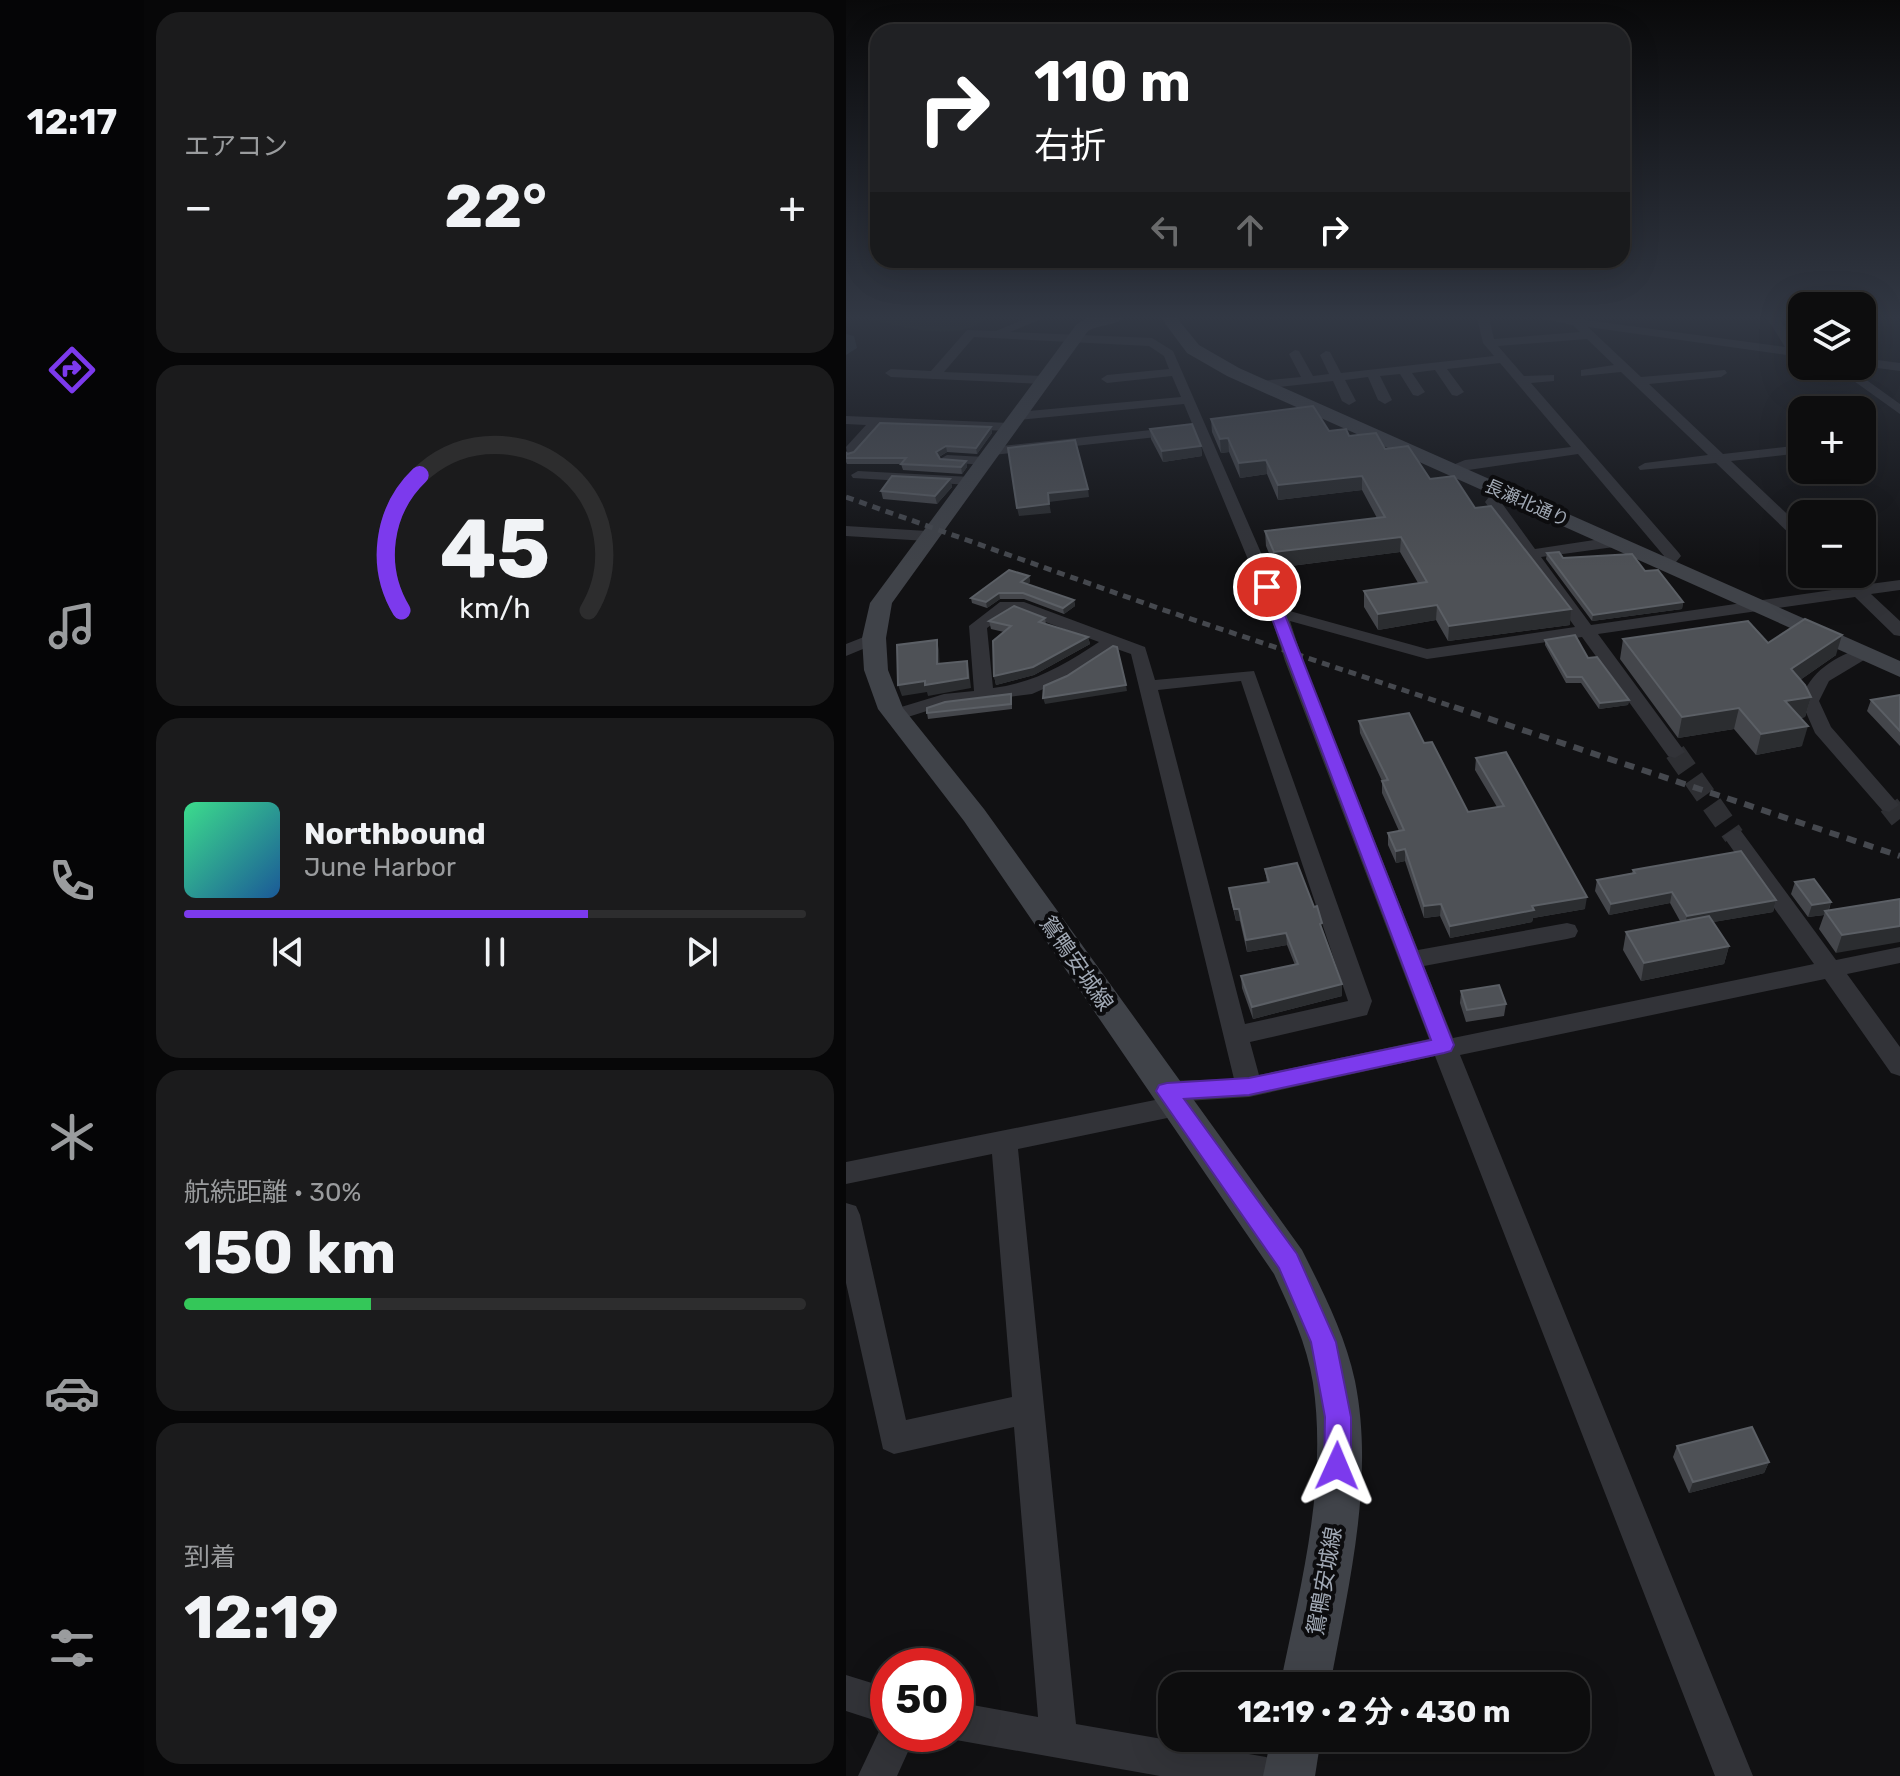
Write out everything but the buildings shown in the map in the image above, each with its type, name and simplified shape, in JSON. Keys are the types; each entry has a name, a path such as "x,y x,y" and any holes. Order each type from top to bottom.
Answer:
{"main road":[{"name":"鴛鴨安城線","path":"1029,401 978,460 881,603 860,644 876,670 895,715 974,815 1288,1262 1324,1342 1338,1417 1336,1515 1308,1672"},
{"name":"長瀬北通り","path":"1297,401 1900,670"},
{"path":"1289,1776 1293,1752"}],"street":[{"path":"846,420 1014,422 1181,401"},
{"path":"1189,401 1206,428 1444,1047 1734,1776"},
{"path":"1538,401 1673,556 1665,565"},
{"path":"1660,401 1788,524"},
{"path":"1299,416 1322,412"},
{"path":"848,453 877,421"},
{"path":"858,475 1206,428"},
{"path":"959,446 978,460"},
{"path":"1453,470 1465,464 1579,450"},
{"path":"1645,467 1788,450"},
{"path":"1501,491 1493,502 1675,752"},
{"path":"846,531 927,536"},
{"path":"1530,554 1614,542"},
{"path":"1279,613 1427,654 1900,585"},
{"path":"1856,588 1900,631"},
{"path":"984,695 978,626 1006,606 1018,606 1139,651 1249,1087"},
{"path":"895,715 944,700 1025,690 1060,675 1114,640"},
{"path":"1863,653 1837,665 1815,684 1810,701 1822,729 1889,805"},
{"path":"1149,686 1242,673 1248,675 1360,1001 1358,1009 1237,1035"},
{"path":"1734,836 1900,1066"},
{"path":"1410,960 1567,931"},
{"path":"846,1173 1004,1141 1172,1098 1249,1087 1900,955"},
{"path":"1004,1141 1059,1740"},
{"path":"846,1215 894,1438 1029,1409"},
{"path":"846,1693 870,1700"},
{"path":"974,1724 1266,1776"},
{"path":"877,1776 888,1752"}],"tunnel":[{"path":"1675,752 1734,836"},
{"path":"1889,805 1900,819"}],"railway":[{"path":"846,497 1158,608 1460,709"},
{"path":"1454,707 1900,856"}],"route":[{"path":"1267,587 1444,1045 1249,1087 1167,1091 1288,1262 1324,1342 1338,1417 1337,1466"}]}
